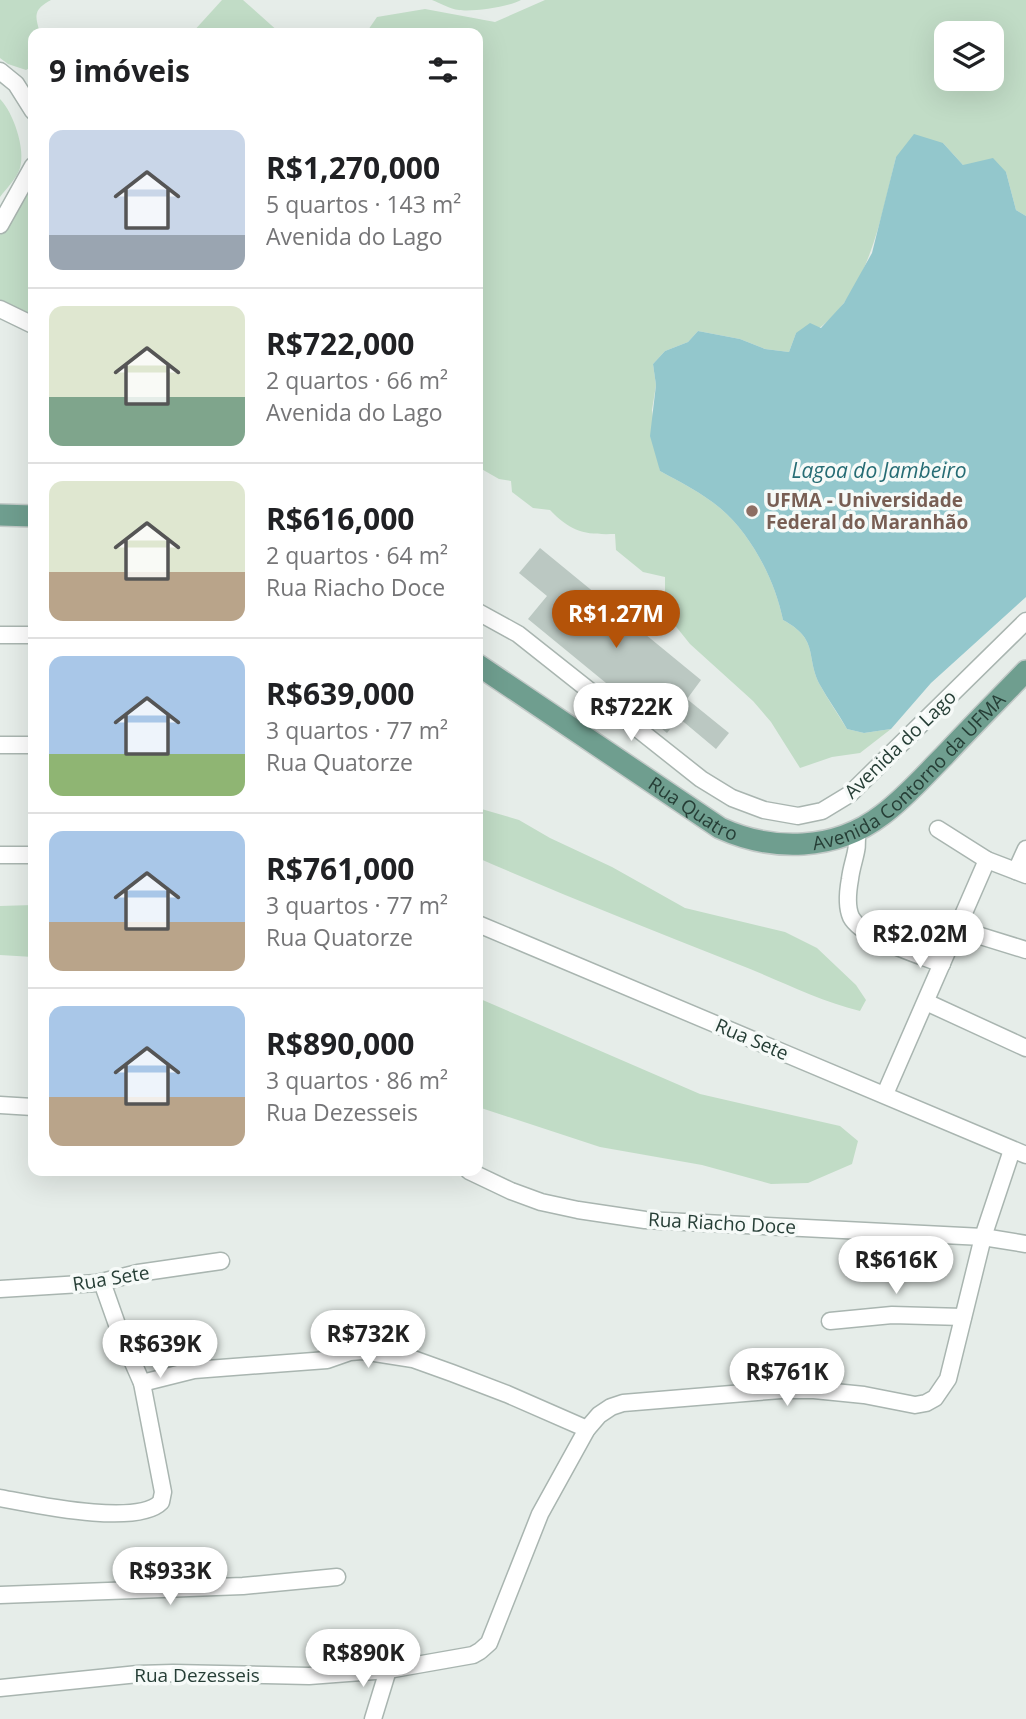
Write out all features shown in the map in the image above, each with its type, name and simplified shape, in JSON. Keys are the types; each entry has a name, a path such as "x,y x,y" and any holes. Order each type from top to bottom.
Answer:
{"main road":[{"path":"0,515 28,516"},
{"name":"Rua Quatro","path":"483,667 720,828 759,842 777,845"},
{"name":"Avenida Contorno da UFMA","path":"777,845 818,842 856,831 881,816 908,794 1026,671"}],"street":[{"path":"0,71 16,85 28,103"},
{"path":"0,225 28,175"},
{"path":"0,309 28,323"},
{"name":"Avenida do Lago","path":"483,615 518,634 701,779 748,805 797,816 822,811 850,794 1026,621"},
{"path":"0,635 28,635"},
{"path":"0,745 28,745"},
{"path":"938,829 987,860 1021,873 1026,849"},
{"path":"856,831 858,844 850,871 848,894 851,916 869,935 942,964"},
{"path":"0,855 28,855"},
{"path":"885,1094 987,860"},
{"name":"Rua Sete","path":"483,926 1019,1152"},
{"path":"958,929 1026,950"},
{"path":"926,1002 1026,1048"},
{"path":"0,1105 28,1107"},
{"path":"142,1383 194,1370 327,1360 362,1350 413,1359 587,1429 599,1415 623,1403 781,1390 864,1395 915,1405 926,1403 935,1398 948,1379 983,1237 1019,1152"},
{"name":"Rua Riacho Doce","path":"480,1176 541,1202 645,1220 983,1237 1026,1244"},
{"name":"Rua Sete","path":"0,1289 102,1282 138,1273 221,1261"},
{"path":"0,1498 52,1509 142,1512 155,1508 161,1502 163,1492 142,1383 102,1282"},
{"path":"830,1321 892,1315 963,1317"},
{"name":"Rua Dezesseis","path":"0,1688 138,1674 309,1676 388,1670 472,1655 485,1647 540,1514 587,1429"},
{"path":"0,1595 243,1586 337,1577"},
{"path":"373,1719 388,1670"}],"green space":[{"path":"0,0 51,0 38,10 39,28 28,28 28,69 8,64 0,58"},
{"path":"222,0 243,0 274,28 197,28"},
{"path":"432,0 521,0 500,7 465,10"},
{"path":"545,0 1026,0 1026,216 1016,210 1006,172 963,165 943,143 896,157 879,225 863,271 838,310 822,326 796,333 789,352 765,349 740,339 698,331 688,342 665,351 653,364 656,385 652,410 660,471 713,503 742,531 768,574 783,620 795,627 807,642 820,685 847,729 864,733 891,729 860,753 832,757 800,768 771,722 753,701 690,644 674,624 673,601 665,593 665,577 643,572 616,550 615,534 587,533 572,528 550,510 533,508 512,492 511,481 499,479 483,470 483,28 369,28 377,17 425,9 495,22"},
{"path":"0,99 17,131 21,160 16,176 0,197"},
{"path":"28,183 28,316 0,302 0,235"},
{"path":"483,809 519,820 685,908 785,932 817,948 856,985 866,1000 860,1011 828,1001 483,860"},
{"path":"28,905 28,957 0,955 0,906"},
{"path":"483,1000 700,1094 840,1126 858,1141 852,1164 808,1183 771,1184 702,1165 600,1147 483,1109"}],"water":[{"name":"Lagoa do Jambeiro","path":"914,134 943,143 963,165 993,158 1006,172 1016,210 1026,216 1026,597 931,683 891,729 864,733 847,729 823,691 807,642 795,627 783,620 768,574 742,531 713,503 660,471 650,436 656,385 653,364 665,351 688,342 698,331 740,339 765,349 789,352 796,333 810,323 821,328 844,303 872,253 896,157"}],"building":[{"path":"540,548 701,680 687,699 729,733 716,749 679,718 667,733 528,619 547,596 519,573"}],"place":[{"name":"UFMA - Universidade Federal do Maranhão","path":"752,511"}]}
